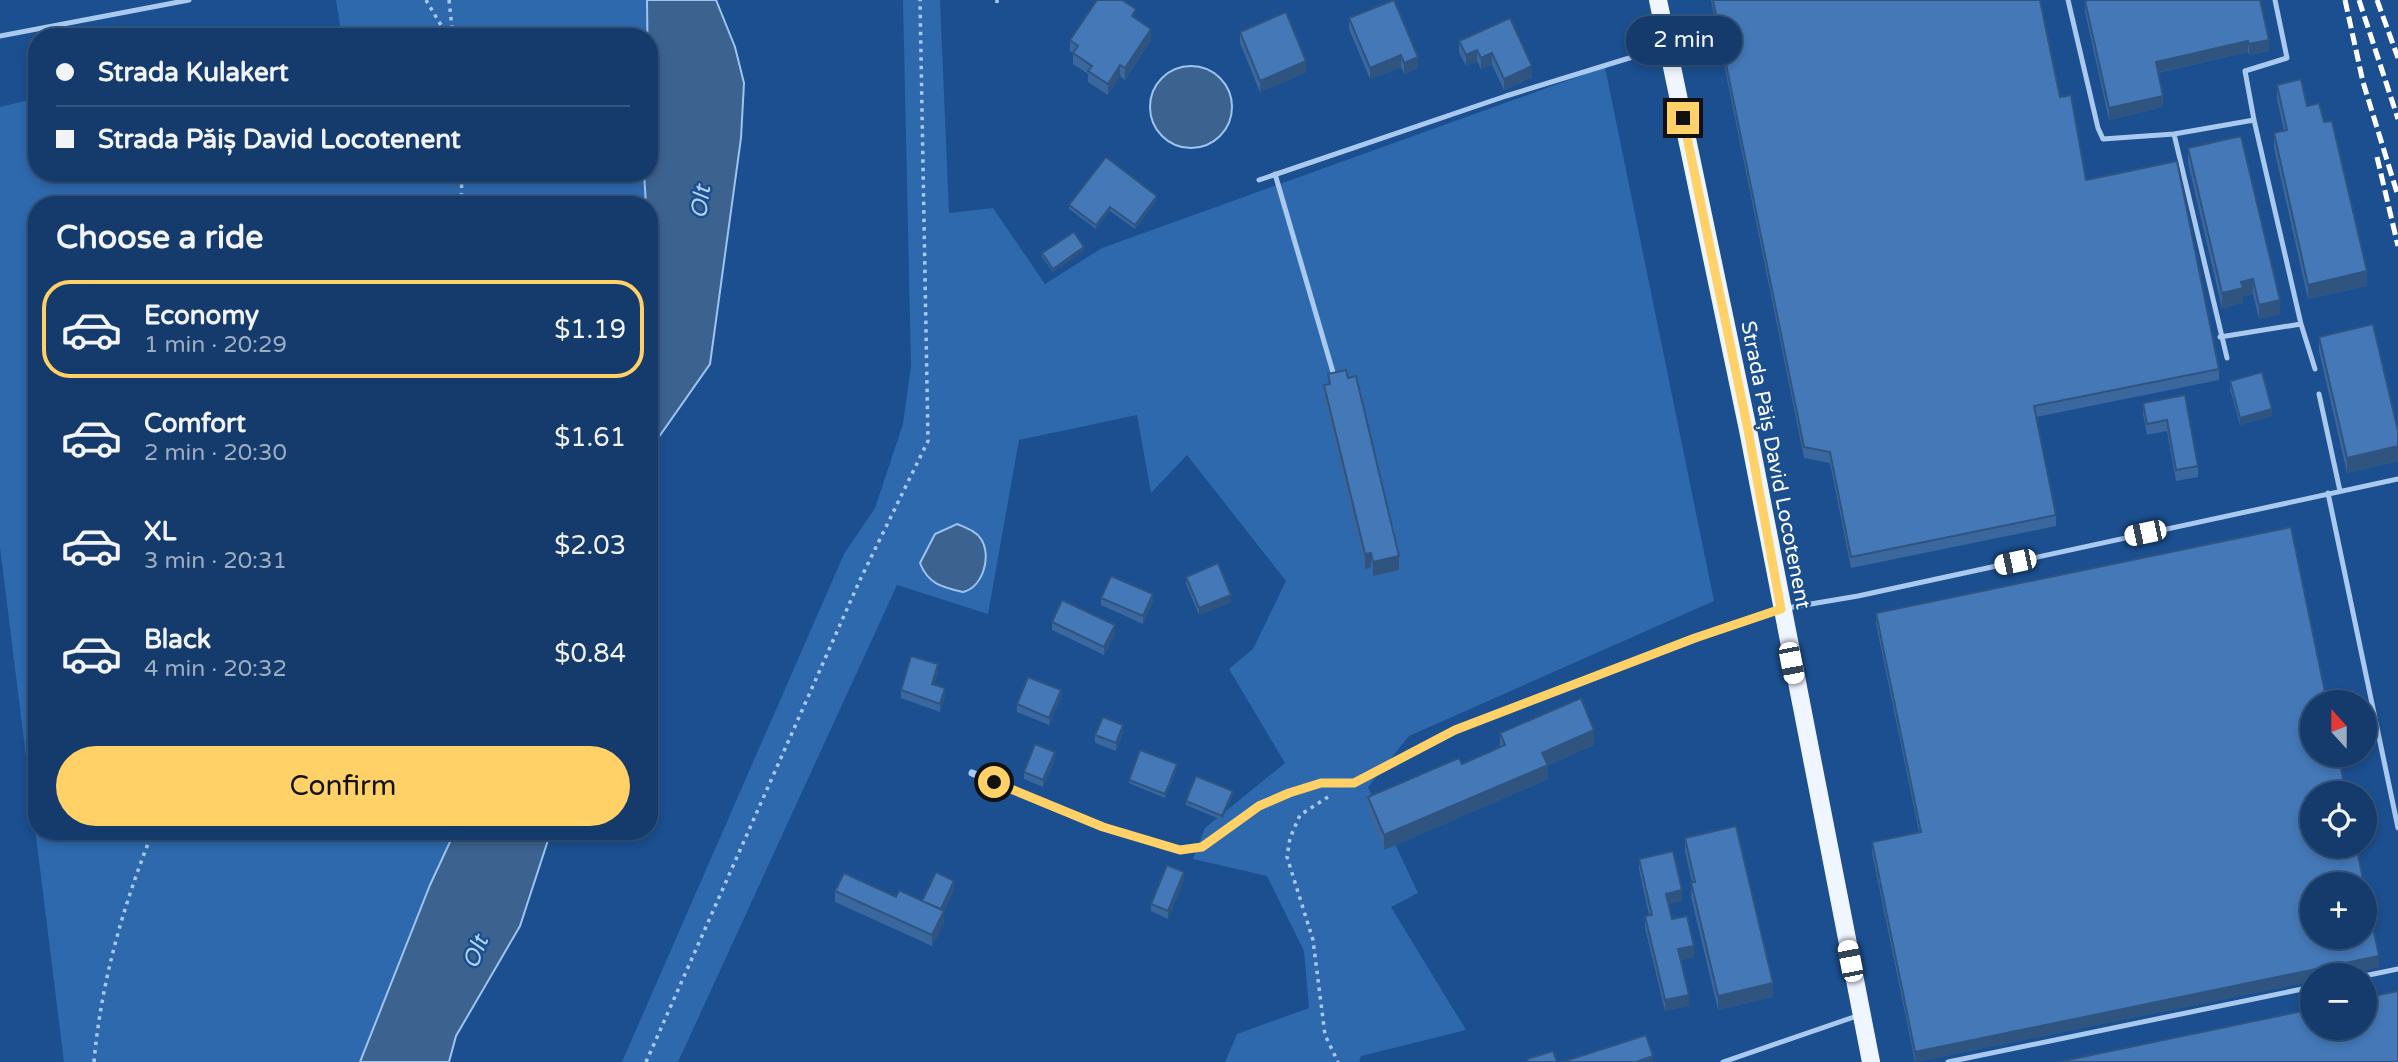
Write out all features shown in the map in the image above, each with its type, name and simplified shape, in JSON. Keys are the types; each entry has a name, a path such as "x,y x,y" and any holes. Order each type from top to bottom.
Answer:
{"main road":[{"name":"Strada Păiș David Locotenent","path":"1658,0 1748,430 1871,1062"}],"street":[{"path":"972,773 1103,827 1180,850 1202,847 1259,806 1289,793 1321,783 1354,783 1455,730 1695,638 1781,609"}],"lane":[{"path":"42,28 189,0"},
{"path":"2068,0 2098,128 2103,139 2175,134 2254,120"},
{"path":"2275,0 2287,58 2245,71 2301,324 2315,369"},
{"path":"0,36 28,31"},
{"path":"1259,180 1506,96 1668,46"},
{"path":"2175,134 2227,359"},
{"path":"1275,174 1335,379"},
{"path":"2220,337 2301,324"},
{"path":"2319,394 2340,491"},
{"path":"1781,609 1858,596 2398,479"},
{"path":"2328,493 2398,828"},
{"path":"2377,973 2398,969"},
{"path":"1948,1062 2300,989"},
{"path":"1723,1062 1860,1015"}],"path":[{"path":"426,0 444,28"},
{"path":"449,0 450,28"},
{"path":"646,1062 859,582 928,441 920,0"},
{"path":"1338,1062 1325,1035 1313,940 1287,857 1290,838 1300,815 1354,783"},
{"path":"94,1062 98,1015 108,965 150,840"}],"shaded area":[{"path":"336,0 647,0 648,28 340,28"},
{"path":"903,0 940,0 949,213 993,208 1045,284 1102,248 1605,67 1714,601 1409,736 1368,787 1418,893 1391,907 1466,1030 1361,1056 1359,1062 1225,1062 1237,1034 1309,1008 1304,951 1267,876 1193,859 1205,828 1285,763 1229,669 1253,649 1286,581 1187,455 1151,493 1137,415 1019,440 988,614 897,585 678,1062 622,1062 844,554 875,508 903,424 911,366"},
{"path":"28,100 28,182 645,182 645,196 28,196 28,772 0,547 0,107"},
{"path":"36,840 451,840 430,885 360,1062 64,1062"}],"water":[{"name":"Olt","path":"647,0 716,0 735,47 744,83 741,138 710,364 658,438 658,196 645,196 645,182 658,182 658,28 647,28"},
{"path":"1191,66 1207,69 1220,78 1229,91 1232,107 1229,123 1220,136 1207,145 1191,148 1175,145 1162,136 1153,123 1150,107 1153,91 1162,78 1175,69"},
{"path":"957,524 979,536 986,554 980,578 970,589 963,592 937,584 927,576 920,563 935,534"},
{"name":"Olt","path":"451,840 548,840 520,926 456,1036 449,1062 360,1062 430,885"}],"building":[{"path":"1097,0 1122,0 1136,9 1132,16 1151,29 1125,68 1120,65 1108,84 1088,71 1092,66 1073,53 1078,46 1070,40"},
{"path":"1394,0 1418,57 1404,63 1401,55 1370,68 1349,18"},
{"path":"1713,0 2040,0 2060,97 2071,95 2086,180 2177,161 2219,369 2034,406 2056,515 1851,557 1830,452 1804,447"},
{"path":"2260,0 2269,40 2249,44 2248,41 2156,62 2163,96 2109,108 2085,1"},
{"path":"1286,12 1306,61 1260,81 1240,32"},
{"path":"1510,18 1532,66 1504,79 1492,53 1481,58 1477,50 1466,55 1459,41"},
{"path":"2301,79 2307,106 2319,103 2324,122 2332,121 2367,271 2308,285 2274,133 2287,130 2277,85"},
{"path":"2241,136 2280,300 2259,305 2253,279 2241,282 2243,288 2222,293 2188,148"},
{"path":"1106,157 1157,196 1135,225 1110,207 1096,225 1069,205"},
{"path":"1074,232 1084,247 1053,269 1042,253"},
{"path":"2373,324 2398,431 2398,446 2347,458 2319,337"},
{"path":"1346,370 1348,378 1356,376 1399,556 1373,562 1371,553 1365,554 1324,385 1330,384 1328,374"},
{"path":"2262,372 2272,409 2240,418 2230,381"},
{"path":"2185,395 2198,466 2176,470 2167,420 2147,424 2143,403"},
{"path":"2291,527 2325,690 2300,690 2300,767 2341,767 2344,781 2300,781 2300,858 2359,858 2362,872 2300,872 2300,949 2377,949 2377,946 2379,956 2345,963 2300,963 2300,972 1915,1052 1872,842 1921,832 1876,613"},
{"path":"1218,563 1231,595 1199,608 1186,577"},
{"path":"1111,576 1153,594 1143,616 1101,598"},
{"path":"1062,600 1115,625 1104,647 1052,622"},
{"path":"911,656 938,664 932,684 945,688 940,704 901,690"},
{"path":"1028,677 1061,690 1049,718 1017,704"},
{"path":"1581,698 1594,730 1542,753 1548,765 1384,835 1368,797 1459,758 1462,764 1505,745 1500,733"},
{"path":"1103,717 1123,725 1116,743 1095,735"},
{"path":"1035,744 1055,752 1043,780 1024,772"},
{"path":"1140,750 1177,764 1165,794 1129,780"},
{"path":"1196,776 1233,791 1222,816 1186,801"},
{"path":"1736,826 1773,983 1718,996 1691,882 1695,882 1685,838"},
{"path":"1673,851 1682,890 1666,894 1672,919 1687,916 1694,946 1678,949 1689,995 1665,1000 1645,916 1652,915 1639,859"},
{"path":"1167,865 1184,872 1168,911 1151,904"},
{"path":"936,872 954,881 941,909 922,901"},
{"path":"844,873 896,897 899,890 944,911 932,935 835,891"},
{"path":"2398,991 2398,1062 2058,1062 2300,1012 2300,1040 2377,1040 2377,995"},
{"path":"1646,1035 1653,1056 1640,1062 1562,1062"},
{"path":"1553,1051 1557,1062 1528,1062 1527,1059"}],"railway":[{"path":"2345,0 2363,82 2398,196"},
{"path":"2359,0 2398,119"},
{"path":"2377,0 2398,58"},
{"path":"2377,157 2398,246"}],"route":[{"path":"994,782 1103,827 1180,850 1202,847 1259,806 1289,793 1321,783 1354,783 1455,730 1695,638 1781,609 1748,430 1683,118"}]}
